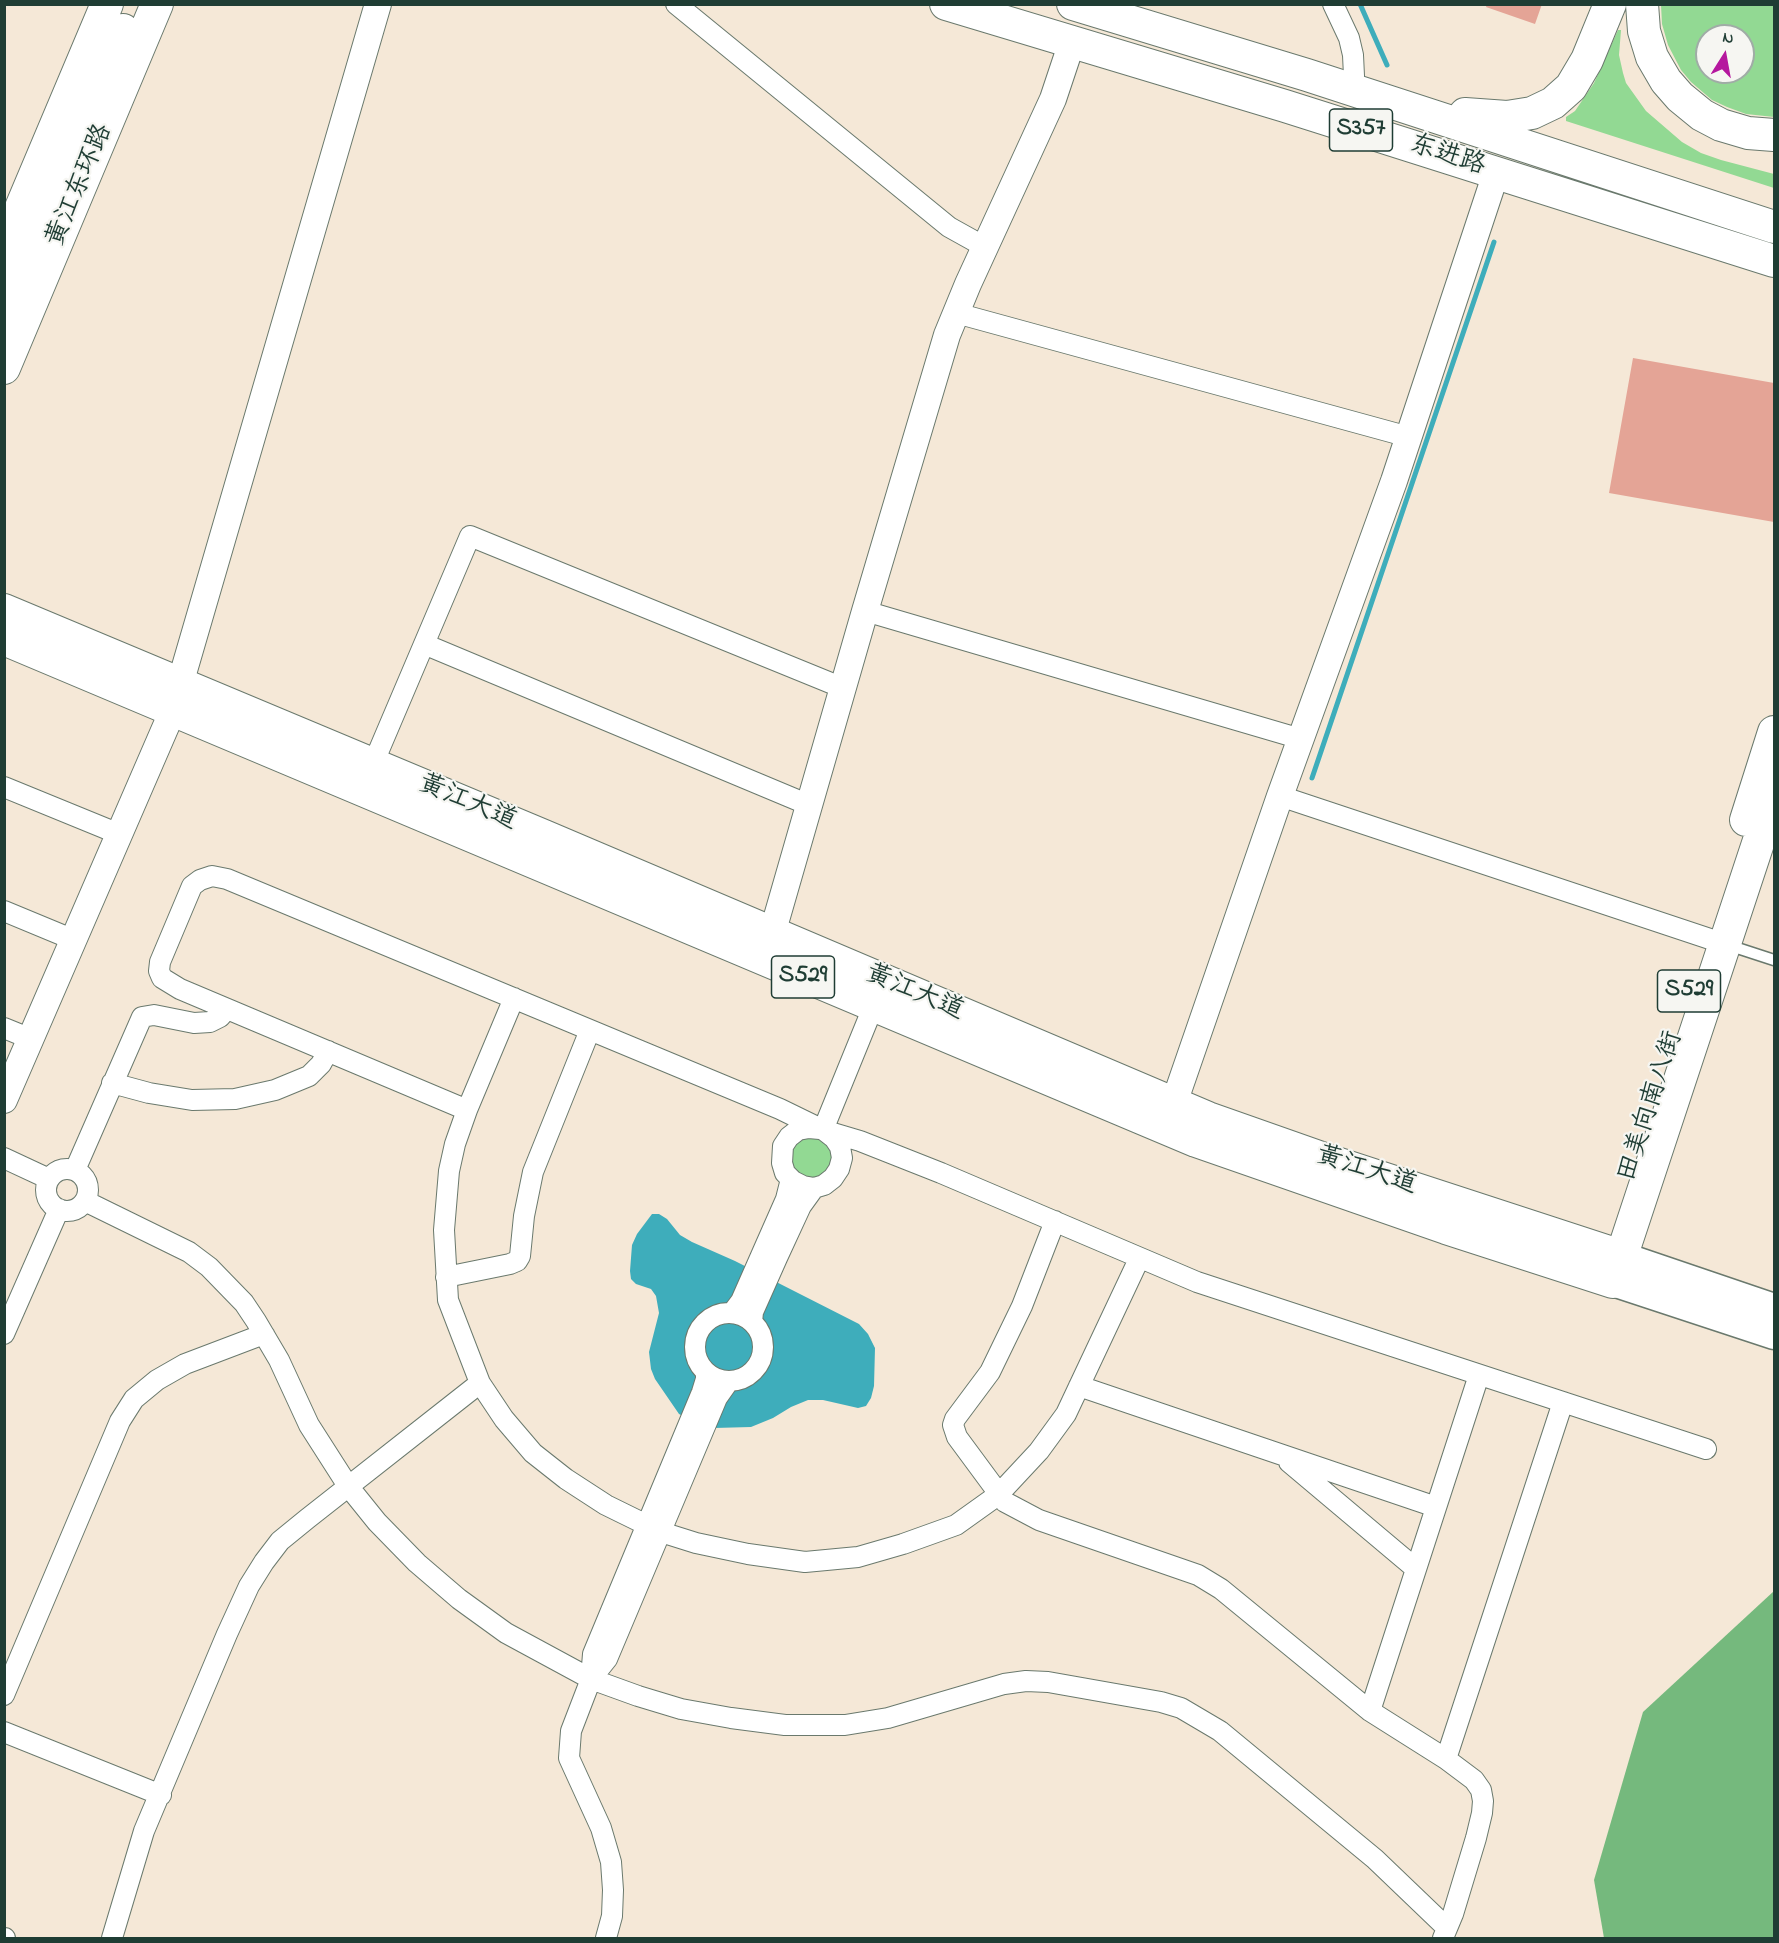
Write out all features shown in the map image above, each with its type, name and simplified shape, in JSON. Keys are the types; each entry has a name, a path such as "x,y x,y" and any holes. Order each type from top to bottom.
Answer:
{"main road":[{"name":"黄江东环路","path":"4,248 107,4"},
{"path":"4,308 134,4"},
{"name":"黄江东环路","path":"4,368 157,4"},
{"name":"东进路","path":"946,4 1285,106 1774,261"},
{"name":"东进路","path":"1073,4 1365,94 1774,227"},
{"path":"1105,4 1175,35"},
{"path":"1365,94 1477,116 1507,117 1532,112 1553,103 1571,87 1587,60 1610,4"},
{"path":"1642,4 1644,31 1652,57 1673,90 1702,115 1722,125 1766,137"},
{"name":"黄江大道","path":"4,610 176,697 878,994 1196,1141 1324,1187 1609,1267 1774,1308"},
{"name":"黄江大道","path":"4,639 373,764 772,934 878,994 1174,1103 1208,1118 1333,1162 1609,1267 1774,1335"},
{"name":"田美向南八街","path":"1609,1267 1716,941 1774,732"},
{"name":"田美向南八街","path":"1716,941 1774,795"}],"street":[{"path":"4,1100 176,697 378,4"},
{"path":"676,4 949,227 985,247"},
{"path":"1333,4 1353,55 1354,76 1365,94"},
{"path":"772,934 865,610 932,385 956,313 1049,108 1071,42"},
{"path":"1174,1103 1280,796 1409,437 1497,172"},
{"path":"956,313 1409,437"},
{"path":"373,764 470,536 843,688"},
{"path":"865,610 1301,739"},
{"path":"424,644 809,805"},
{"path":"4,787 119,834"},
{"path":"1280,796 1716,941"},
{"path":"467,1110 168,983 159,971 160,962 192,886 212,876 227,879 780,1109 823,1130 837,1142 841,1150 841,1164 837,1174 829,1182 814,1188 803,1186 785,1173 782,1152 786,1141 798,1130 809,1128 823,1130 860,1141 941,1173 1197,1282 1706,1449"},
{"path":"4,911 74,940"},
{"path":"823,1130 878,994"},
{"path":"514,998 467,1110 455,1144 449,1171 444,1230 448,1300 480,1383 504,1419 533,1453 566,1479 606,1505 654,1529 696,1543 747,1554 805,1562 858,1557 956,1525 998,1495 1039,1451 1066,1414 1140,1259"},
{"path":"75,1170 142,1017 154,1015 194,1023 210,1023 220,1017 227,1008"},
{"path":"4,1028 31,1039"},
{"path":"446,1277 510,1264 520,1256 524,1216 533,1172 590,1030"},
{"path":"112,1083 148,1093 192,1100 235,1099 275,1090 309,1076 321,1064 328,1051"},
{"path":"4,1158 49,1179"},
{"path":"60,1170 75,1170 87,1184 87,1195 84,1201 73,1210 59,1209 47,1196 46,1186 49,1179 60,1170"},
{"path":"752,1322 791,1179"},
{"path":"732,1313 814,1188"},
{"path":"84,1201 189,1252 209,1267 244,1304 279,1360 309,1425 348,1486 393,1538 417,1563 459,1599 506,1633 591,1679 681,1708 731,1718 785,1725 845,1725 888,1718 1004,1684 1026,1681 1048,1682 1161,1702 1181,1708 1220,1731 1375,1859 1445,1933 1476,1838 1483,1801 1481,1790 1474,1780 1446,1759 1370,1711 1221,1589 1198,1575 1032,1516 1013,1507 998,1495 957,1437 953,1425 959,1412 990,1372 1022,1306 1055,1221"},
{"path":"4,1334 59,1209"},
{"path":"732,1313 752,1322 761,1335 763,1346 762,1357 757,1367 740,1380 717,1379 706,1372 696,1356 694,1345 702,1325 719,1314 732,1313"},
{"path":"4,1695 120,1421 134,1399 157,1380 185,1364 264,1334"},
{"path":"606,1938 612,1916 614,1890 610,1862 598,1821 569,1758 571,1731 591,1679 607,1659 654,1529 697,1425 706,1372"},
{"path":"1370,1711 1479,1375"},
{"path":"697,1425 729,1381"},
{"path":"112,1938 144,1831 249,1586 280,1541 480,1383"},
{"path":"1079,1386 1436,1507"},
{"path":"1446,1759 1563,1402"},
{"path":"1281,1454 1415,1568"},
{"path":"4,1732 161,1795"}],"lane":[{"path":"1716,941 1774,960"}],"green space":[{"path":"1661,5 1774,5 1774,117 1746,114 1712,100 1691,82 1681,70 1668,45 1662,24"},
{"path":"1618,30 1621,30 1619,55 1626,83 1646,111 1682,142 1701,153 1774,174 1774,188 1566,121 1566,117 1575,111 1594,83"},
{"path":"811,1137 819,1138 826,1143 831,1150 831,1166 826,1173 819,1178 811,1179 803,1178 796,1173 791,1166 790,1158 791,1150 796,1143 803,1138"},
{"path":"1774,1591 1774,1938 1604,1938 1594,1880 1643,1712"}],"water":[{"path":"652,1214 659,1214 667,1219 680,1235 692,1242 735,1261 859,1324 868,1334 875,1348 874,1386 866,1406 858,1408 823,1400 808,1400 751,1427 714,1428 679,1414 655,1379 651,1369 649,1352 659,1313 656,1296 651,1289 636,1284 631,1279 632,1245"}],"building":[{"path":"1487,4 1542,4 1535,24 1486,7"},
{"path":"1633,358 1774,383 1774,522 1609,493"}],"waterway":[{"path":"1360,4 1387,65"},
{"path":"1312,778 1494,242"}]}
